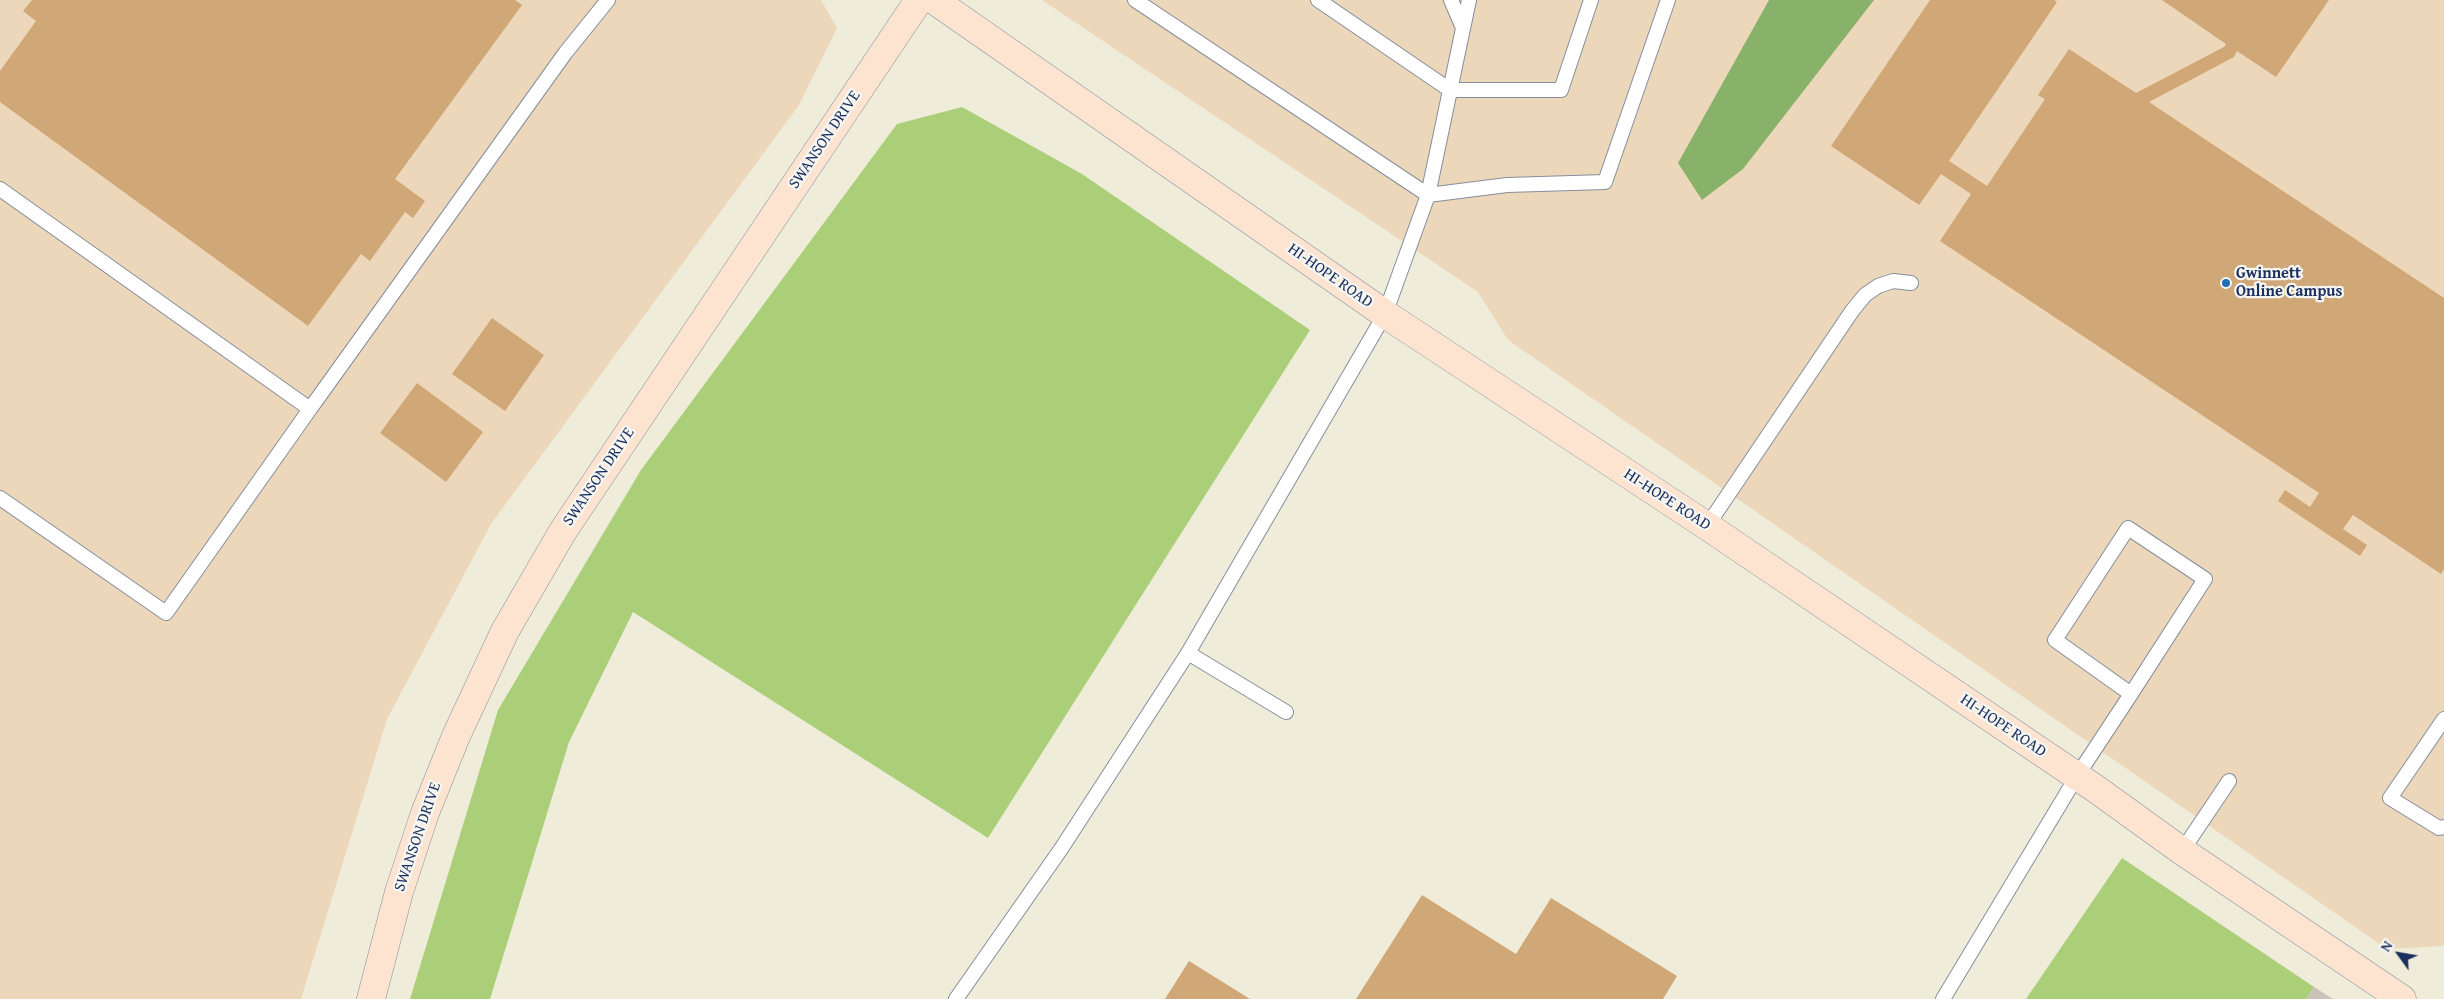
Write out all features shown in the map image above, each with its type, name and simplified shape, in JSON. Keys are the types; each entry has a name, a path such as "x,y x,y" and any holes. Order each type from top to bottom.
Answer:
{"street":[{"name":"SWANSON DRIVE","path":"371,999 398,892 425,813 456,736 505,631 563,531 919,0"},
{"name":"HI-HOPE ROAD","path":"934,0 1384,314 1707,526 2402,999"}],"lane":[{"path":"0,498 166,613 566,52 608,0"},
{"path":"1134,0 1428,195 1507,185 1605,182 1668,0"},
{"path":"1318,0 1450,90 1561,90 1591,0"},
{"path":"1452,0 1463,28"},
{"path":"956,999 1061,849 1188,653 1384,314 1428,195 1469,0"},
{"path":"0,189 310,409"},
{"path":"1707,526 1852,311 1865,295 1878,286 1893,281 1912,283"},
{"path":"1943,999 2077,776 2131,694 2206,578 2128,528 2055,640 2131,694"},
{"path":"1188,653 1286,712"},
{"path":"2444,718 2390,798 2439,828 2444,827"},
{"path":"2182,851 2228,781"}],"shaded area":[{"path":"0,0 821,0 837,28 799,105 491,524 387,719 301,999 0,999"},
{"path":"1042,0 2444,0 2444,946 2387,949 1508,340 1478,292"},
{"path":"2314,987 2333,999 2306,999"}],"green space":[{"path":"1769,0 1874,0 1743,169 1702,200 1678,163"},
{"path":"962,107 1082,174 1310,330 988,838 633,612 569,742 490,999 410,999 498,710 641,470 897,124"},
{"path":"2122,858 2314,987 2306,999 2026,999"}],"building":[{"path":"32,0 515,0 522,5 395,179 425,201 413,218 405,212 370,261 361,254 308,326 0,102 0,71 36,21 23,11"},
{"path":"1930,0 2054,0 2057,2 1949,161 1987,186 2045,99 2038,95 2069,49 2136,93 2224,47 2226,44 2162,0 2329,0 2276,77 2237,51 2234,57 2149,102 2444,298 2444,569 2441,574 2353,515 2343,529 2367,545 2360,556 2278,501 2285,490 2310,507 2319,493 1940,241 1971,194 1941,174 1919,205 1831,146"},
{"path":"492,318 544,355 505,411 452,374"},
{"path":"417,383 483,432 446,482 380,433"},
{"path":"1422,895 1516,954 1551,898 1677,976 1663,999 1356,999"},
{"path":"1189,961 1250,999 1165,999"}],"place":[{"name":"Gwinnett Online Campus","path":"2226,283"}]}
